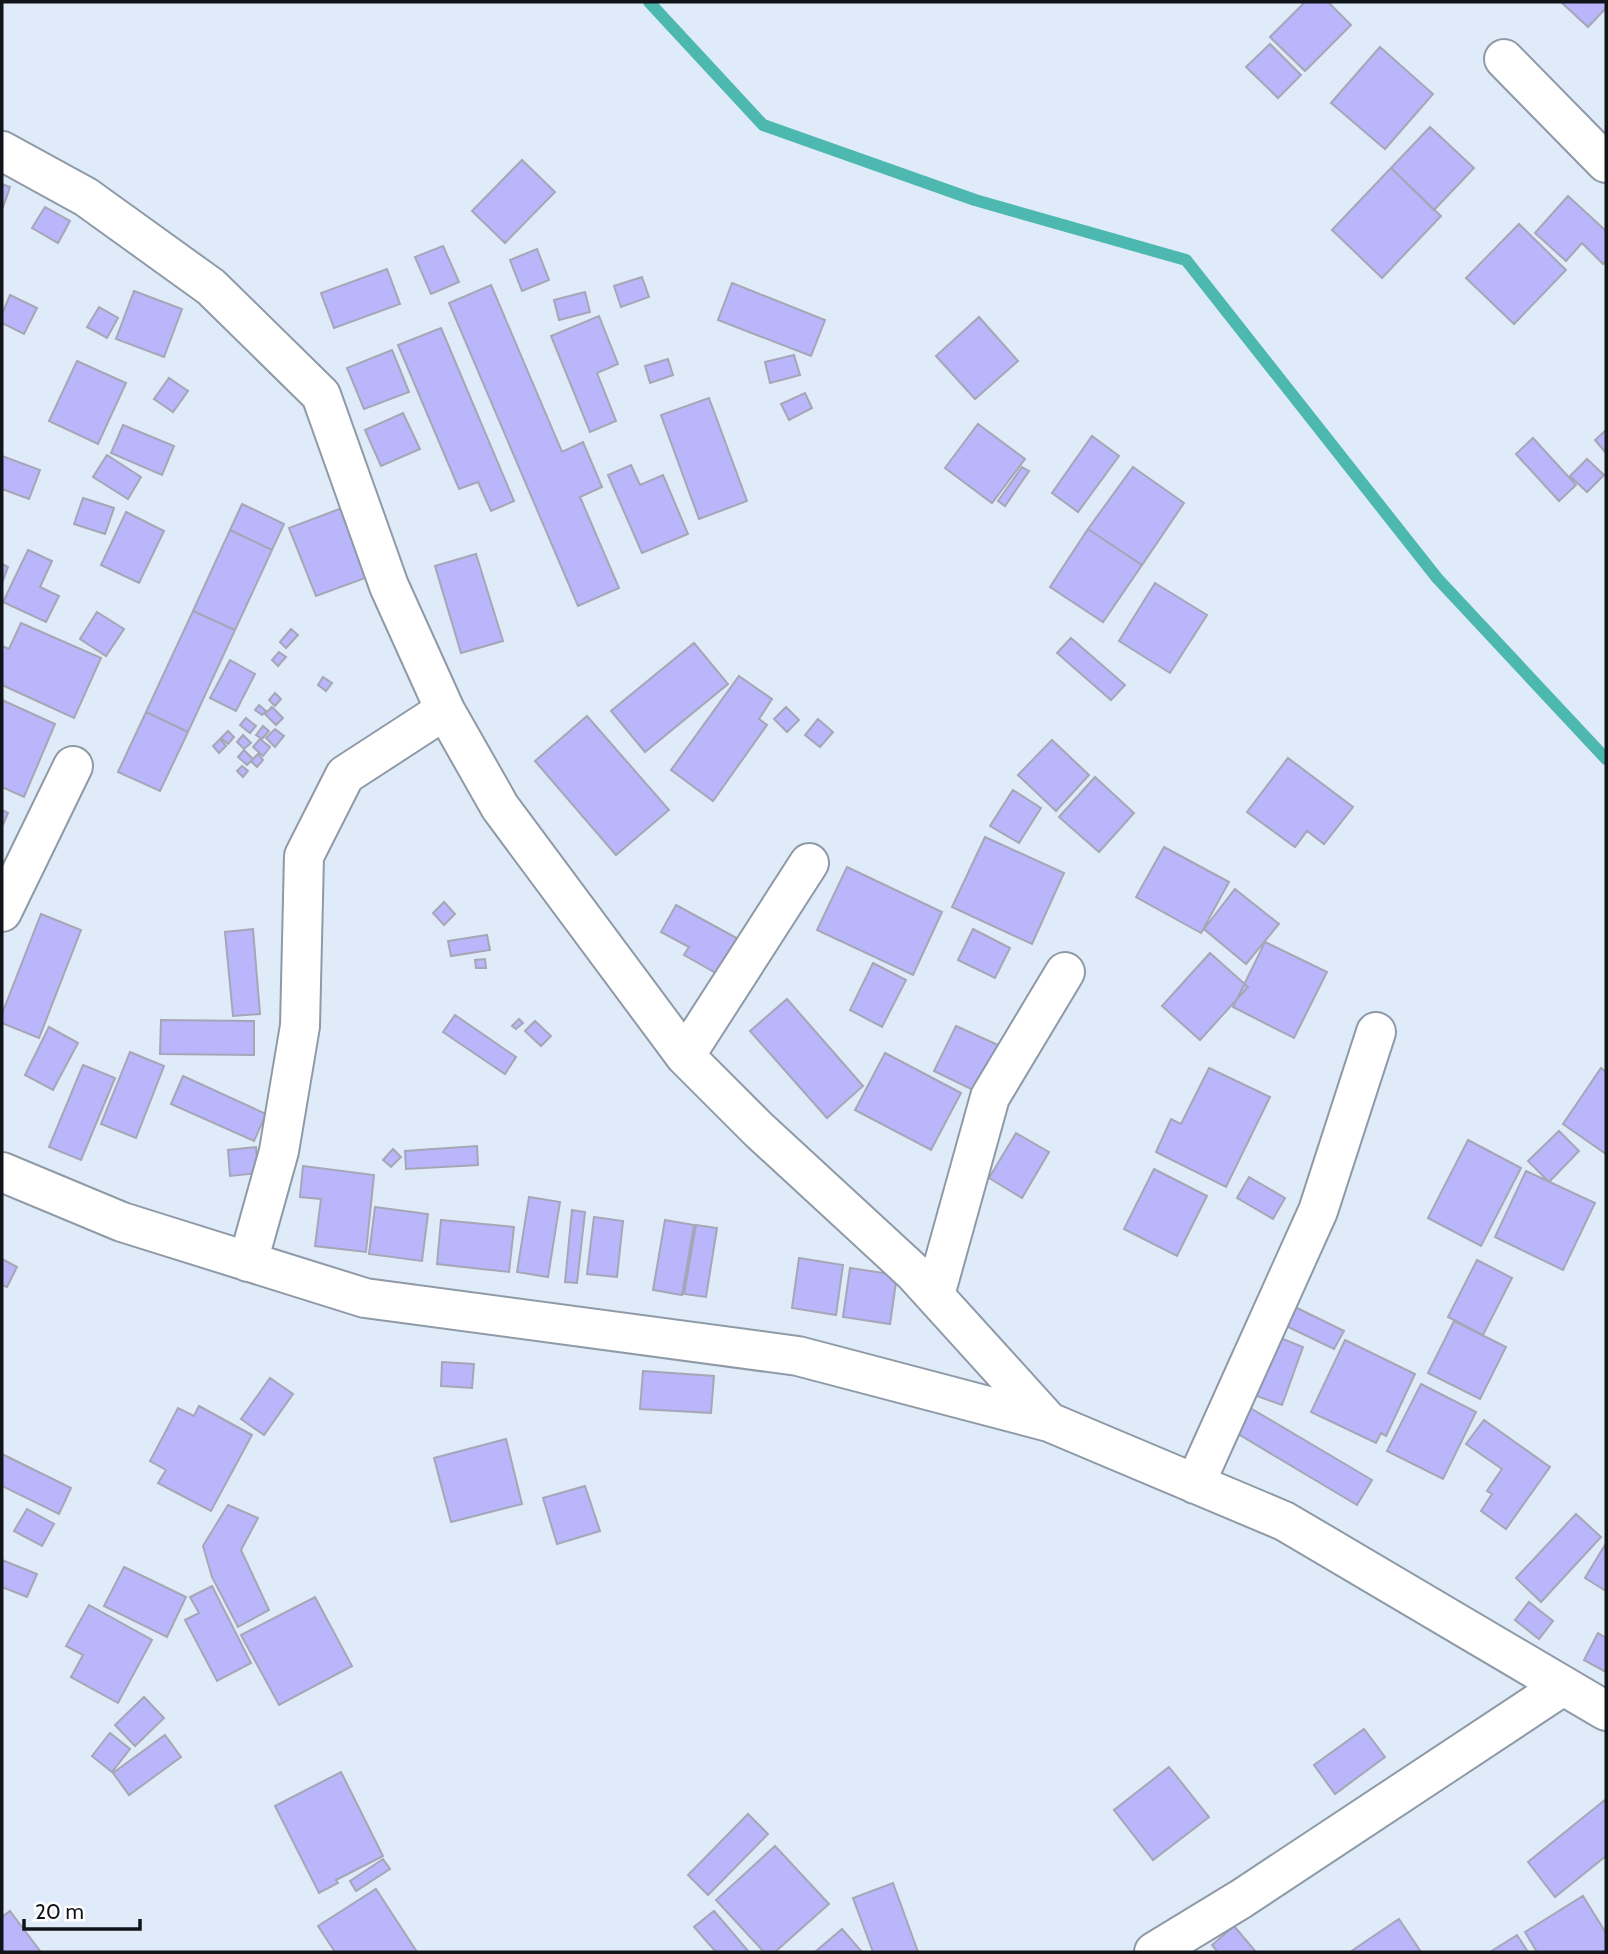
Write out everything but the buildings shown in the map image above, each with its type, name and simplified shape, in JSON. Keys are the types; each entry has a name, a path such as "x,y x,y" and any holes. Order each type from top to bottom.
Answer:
{"street":[{"path":"1504,59 1606,163"},
{"path":"2,151 86,197 211,287 321,395 389,586 445,709 500,807 685,1056 934,1296 1049,1422"},
{"path":"248,1262 279,1151 300,1026 304,856 345,775 445,709"},
{"path":"2,912 73,766"},
{"path":"685,1056 809,863"},
{"path":"934,1296 990,1097 1065,972"},
{"path":"1195,1484 1318,1211 1376,1032"},
{"path":"2,1172 122,1222 365,1298 798,1356 1049,1422 1284,1521 1606,1711"},
{"path":"1156,1952 1241,1899 1563,1686"}],"waterway":[{"path":"649,2 763,125 975,200 1186,260 1437,578 1606,759"}]}
